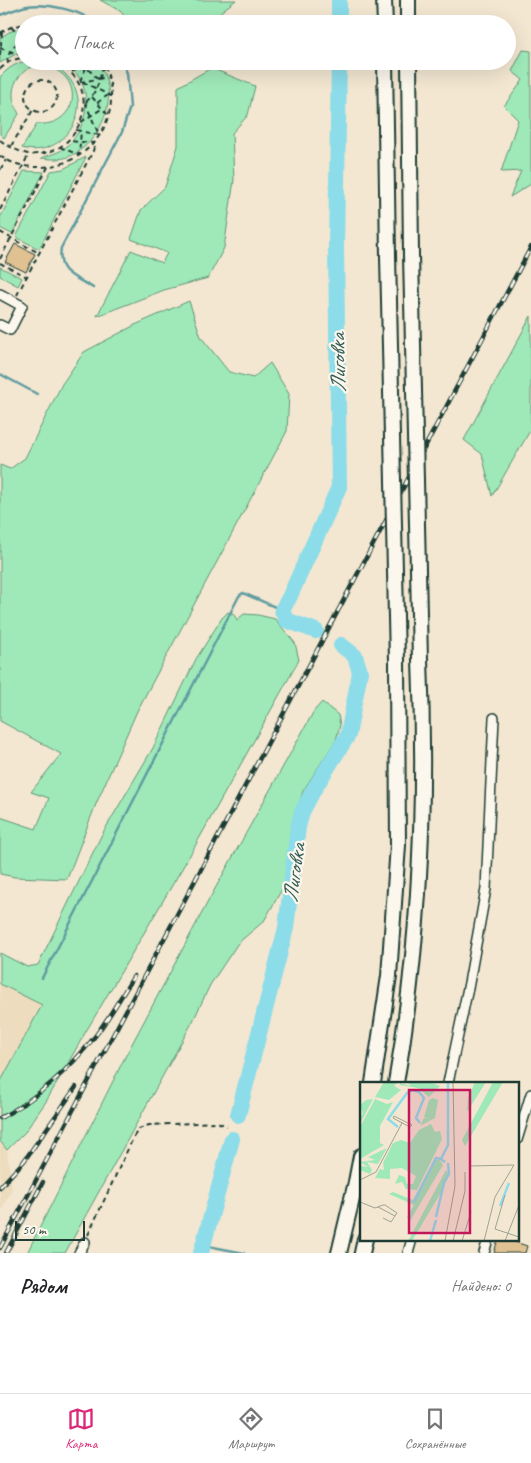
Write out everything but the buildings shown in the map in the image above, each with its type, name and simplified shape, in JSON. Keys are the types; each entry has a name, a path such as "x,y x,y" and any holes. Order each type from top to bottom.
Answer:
{"highway":[{"path":"384,0 384,15"},
{"path":"408,0 408,15"},
{"path":"374,1082 389,976 398,845 397,661 385,70"},
{"path":"396,1082 410,986 417,911 422,764 408,70"},
{"path":"339,1253 360,1161"},
{"path":"362,1253 365,1240"}],"lane":[{"path":"0,294 22,306 10,330 0,325"},
{"path":"448,1082 486,889 494,718"},
{"path":"518,1137 531,1094"},
{"path":"408,1253 412,1240"},
{"path":"484,1253 488,1240"},
{"path":"79,1253 85,1242"}],"path":[{"path":"0,55 1,33 15,26"},
{"path":"11,27 15,31"},
{"path":"8,63 7,57 15,47"},
{"path":"0,48 15,53"},
{"path":"0,69 15,60"},
{"path":"68,70 80,82 110,95"},
{"path":"71,73 75,70"},
{"path":"85,70 80,82 84,102 99,135"},
{"path":"89,70 98,79"},
{"path":"0,140 28,154 50,152 60,146 76,130 82,116 84,102 92,97 97,89 98,79 102,70"},
{"path":"14,301 93,151 111,108 109,77 106,70"},
{"path":"80,82 109,77"},
{"path":"42,80 46,81 56,92 55,102 48,110 43,112 33,110 26,102 26,91 32,83 42,80"},
{"path":"98,103 110,95"},
{"path":"92,97 108,115"},
{"path":"80,122 103,108"},
{"path":"11,146 33,110"},
{"path":"76,130 99,135"},
{"path":"79,155 81,131"},
{"path":"67,141 95,143"},
{"path":"0,156 23,166 48,167 79,155 95,143"},
{"path":"60,146 79,155"},
{"path":"0,210 28,154"},
{"path":"0,170 6,160"},
{"path":"0,259 48,167"},
{"path":"0,232 39,252"},
{"path":"0,263 26,277"},
{"path":"85,1242 139,1129 149,1125 174,1123 218,1122 228,1126"}],"shaded area":[{"path":"0,984 42,1005 0,1083"},
{"path":"0,1141 7,1150 12,1189 0,1213"}],"green space":[{"path":"100,0 236,0 218,15 124,15"},
{"path":"15,30 15,55 0,63 0,38"},
{"path":"523,50 531,51 531,184 510,197 521,171 501,172 518,120 504,106 523,80 512,71 516,70 516,63"},
{"path":"15,65 15,70 27,70 17,79 13,90 19,114 4,138 0,134 0,77"},
{"path":"56,70 61,70 66,75 75,88 78,101 77,115 72,128 63,138 51,146 38,150 22,148 37,124 55,121 63,117 69,109 72,98 71,86 61,73"},
{"path":"73,70 102,70 108,87 107,108 104,118 93,138 77,152 61,159 41,158 66,147 78,133 82,124 85,115 86,97 84,88"},
{"path":"208,70 216,70 255,86 248,115 232,133 234,180 224,248 208,278 164,290 97,316 131,250 162,263 167,253 131,239 141,210 165,187 178,146 178,87"},
{"path":"86,157 39,249 16,237 51,171 63,169"},
{"path":"24,171 44,172 12,234 0,228 0,218"},
{"path":"0,267 22,278 18,286 0,276"},
{"path":"189,301 201,337 229,372 253,378 270,363 289,394 287,431 137,711 96,804 67,879 15,877 0,874 0,817 36,829 49,798 31,792 61,754 0,721 0,465 10,469 25,458 62,384 84,352 135,325"},
{"path":"531,316 531,429 492,496 482,454 464,440"},
{"path":"228,612 234,614 237,620 244,614 275,619 295,643 299,660 190,855 47,1100 25,1132 7,1150 0,1141 0,1083 42,1005 0,984 0,953 27,967 38,965 101,836 153,748 196,659 222,618"},
{"path":"322,702 338,715 340,725 336,740 303,791 295,817 286,882 264,921 238,943 210,985 193,1021 65,1253 27,1253 126,1055 211,896 314,711"}],"waterway":[{"name":"Лиговка","path":"339,0 339,15"},
{"path":"0,15 35,5 73,11 82,15"},
{"path":"93,288 73,277 64,269 60,257 61,248 122,132 130,107 126,70"},
{"name":"Лиговка","path":"316,631 286,620 282,610 339,487 336,247 339,70"},
{"path":"0,374 37,394"},
{"path":"42,978 239,596 243,593 282,610"},
{"name":"Лиговка","path":"238,1115 286,928 298,827 302,812 348,735 360,672 355,656 341,645"},
{"name":"Лиговка","path":"201,1253 232,1139"},
{"path":"203,1245 244,1253"}],"railway":[{"path":"0,1248 531,247"},
{"path":"0,1118 40,1092 75,1060 101,1028 134,976"},
{"path":"0,1187 24,1161 76,1087"},
{"path":"6,1253 43,1182"}]}
